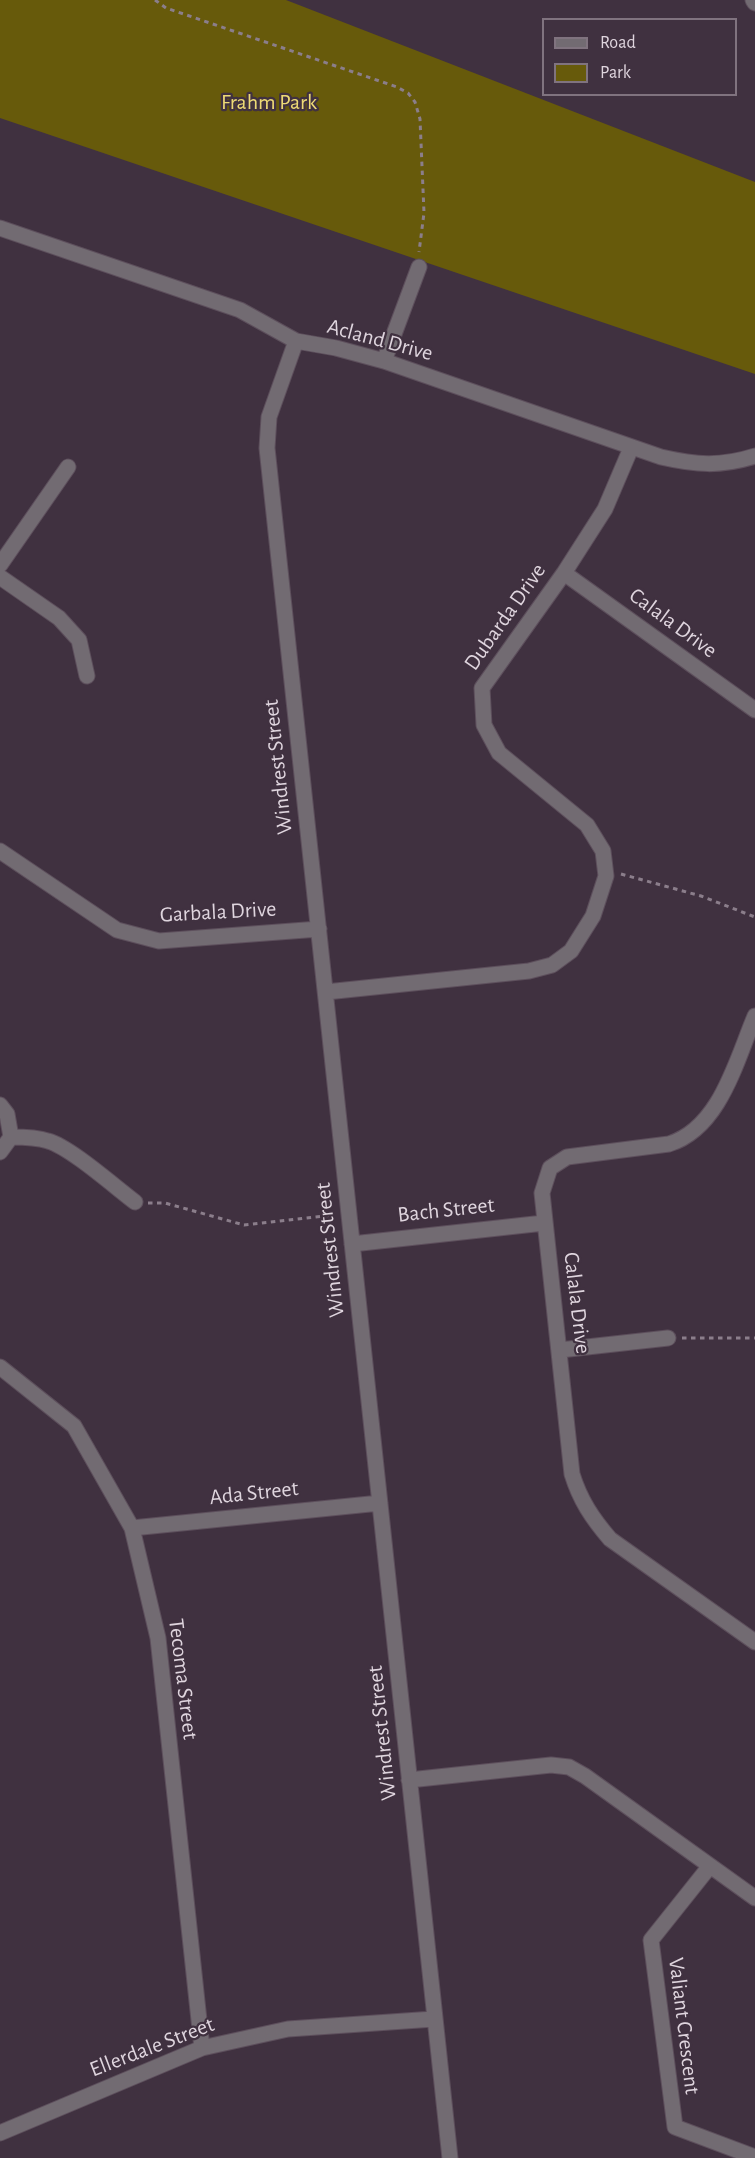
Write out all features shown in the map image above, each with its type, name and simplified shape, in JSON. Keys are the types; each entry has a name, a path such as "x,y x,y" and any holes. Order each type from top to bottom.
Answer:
{"street":[{"name":"Acland Drive","path":"0,228 240,310 296,341 336,348 384,361 631,448 690,464 714,465 755,456"},
{"path":"384,361 419,267"},
{"name":"Windrest Street","path":"296,341 269,417 267,448 450,2158"},
{"name":"Dubarda Drive","path":"326,992 529,971 552,965 571,951 593,915 606,876 603,851 587,825 499,753 484,725 482,687 564,573 605,509 631,448"},
{"path":"0,565 68,468"},
{"name":"Calala Drive","path":"564,573 755,710"},
{"path":"0,577 59,618 79,640 87,676"},
{"name":"Garbala Drive","path":"0,851 117,930 159,940 319,930"},
{"name":"Calala Drive","path":"755,1016 719,1101 696,1130 683,1140 669,1144 567,1157 550,1168 542,1193 572,1474 578,1496 592,1518 610,1539 755,1642"},
{"path":"0,1105 7,1114 11,1137 0,1152"},
{"path":"11,1137 49,1141 63,1148 135,1202"},
{"name":"Bach Street","path":"352,1244 544,1223"},
{"path":"560,1350 668,1338"},
{"name":"Tecoma Street","path":"0,1367 74,1426 132,1528 158,1638 202,2048"},
{"name":"Ada Street","path":"132,1528 380,1503"},
{"path":"409,1780 551,1765 569,1767 585,1776 755,1898"},
{"name":"Valiant Crescent","path":"710,1866 651,1940 675,2127 755,2157"},
{"name":"Ellerdale Street","path":"0,2133 202,2048 288,2029 434,2019"}],"path":[{"path":"155,0 166,8 397,87 408,93 415,102 420,119 424,213 418,245 419,267"},
{"path":"619,874 701,896 755,917"},
{"path":"135,1202 165,1203 244,1225 334,1215"},
{"path":"668,1338 755,1338"}],"green space":[{"name":"Frahm Park","path":"0,0 286,0 755,182 755,374 0,118"}]}
